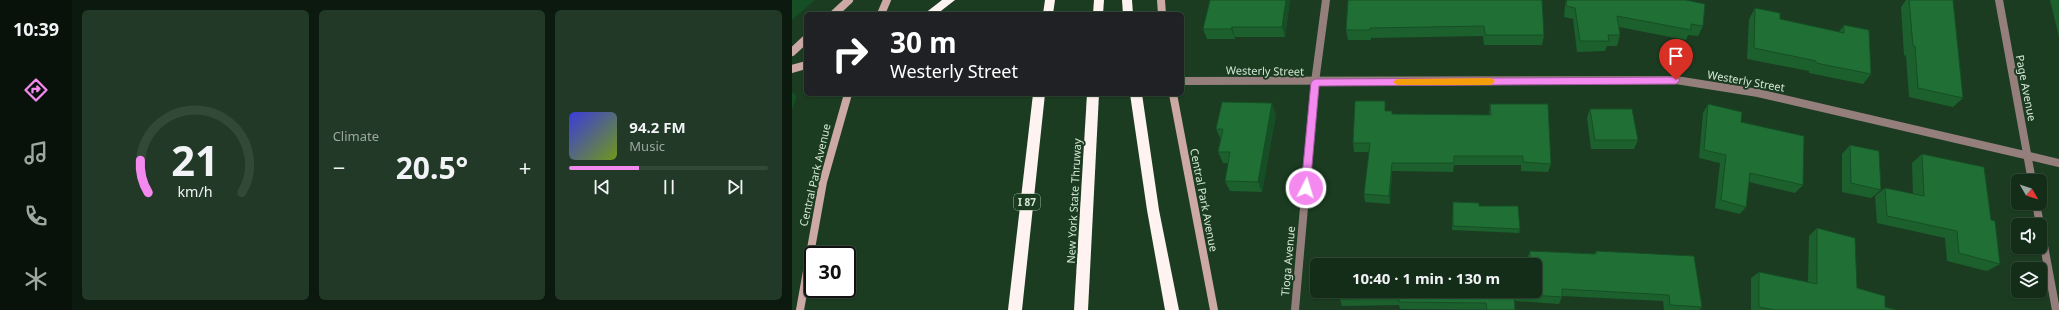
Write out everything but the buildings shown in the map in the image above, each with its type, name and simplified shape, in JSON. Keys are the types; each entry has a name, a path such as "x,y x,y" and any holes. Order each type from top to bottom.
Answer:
{"highway":[{"path":"932,12 950,0"},
{"path":"1048,12 1050,0"},
{"path":"1098,12 1099,0"},
{"path":"1127,0 1128,12"},
{"name":"I 87","path":"1015,310 1039,96"},
{"name":"New York State Thruway","path":"1081,310 1093,96"},
{"path":"1136,96 1153,210 1172,310"}],"main road":[{"path":"836,12 849,0"},
{"path":"882,12 887,0"},
{"path":"1161,0 1162,12"},
{"path":"792,52 804,41"},
{"path":"792,69 804,65"},
{"name":"Central Park Avenue","path":"800,310 823,182 847,96"},
{"name":"Central Park Avenue","path":"1173,96 1214,310"}],"street":[{"name":"Tioga Avenue","path":"1295,310 1315,82 1326,0"},
{"name":"Page Avenue","path":"1999,0 2031,174"},
{"name":"Westerly Street","path":"1184,81 1315,82 1676,80 1758,93 2059,163"},
{"path":"2037,210 2056,310"}],"slow traffic":[{"path":"1397,82 1491,81"}],"route":[{"path":"1306,188 1315,82 1676,80"}]}
